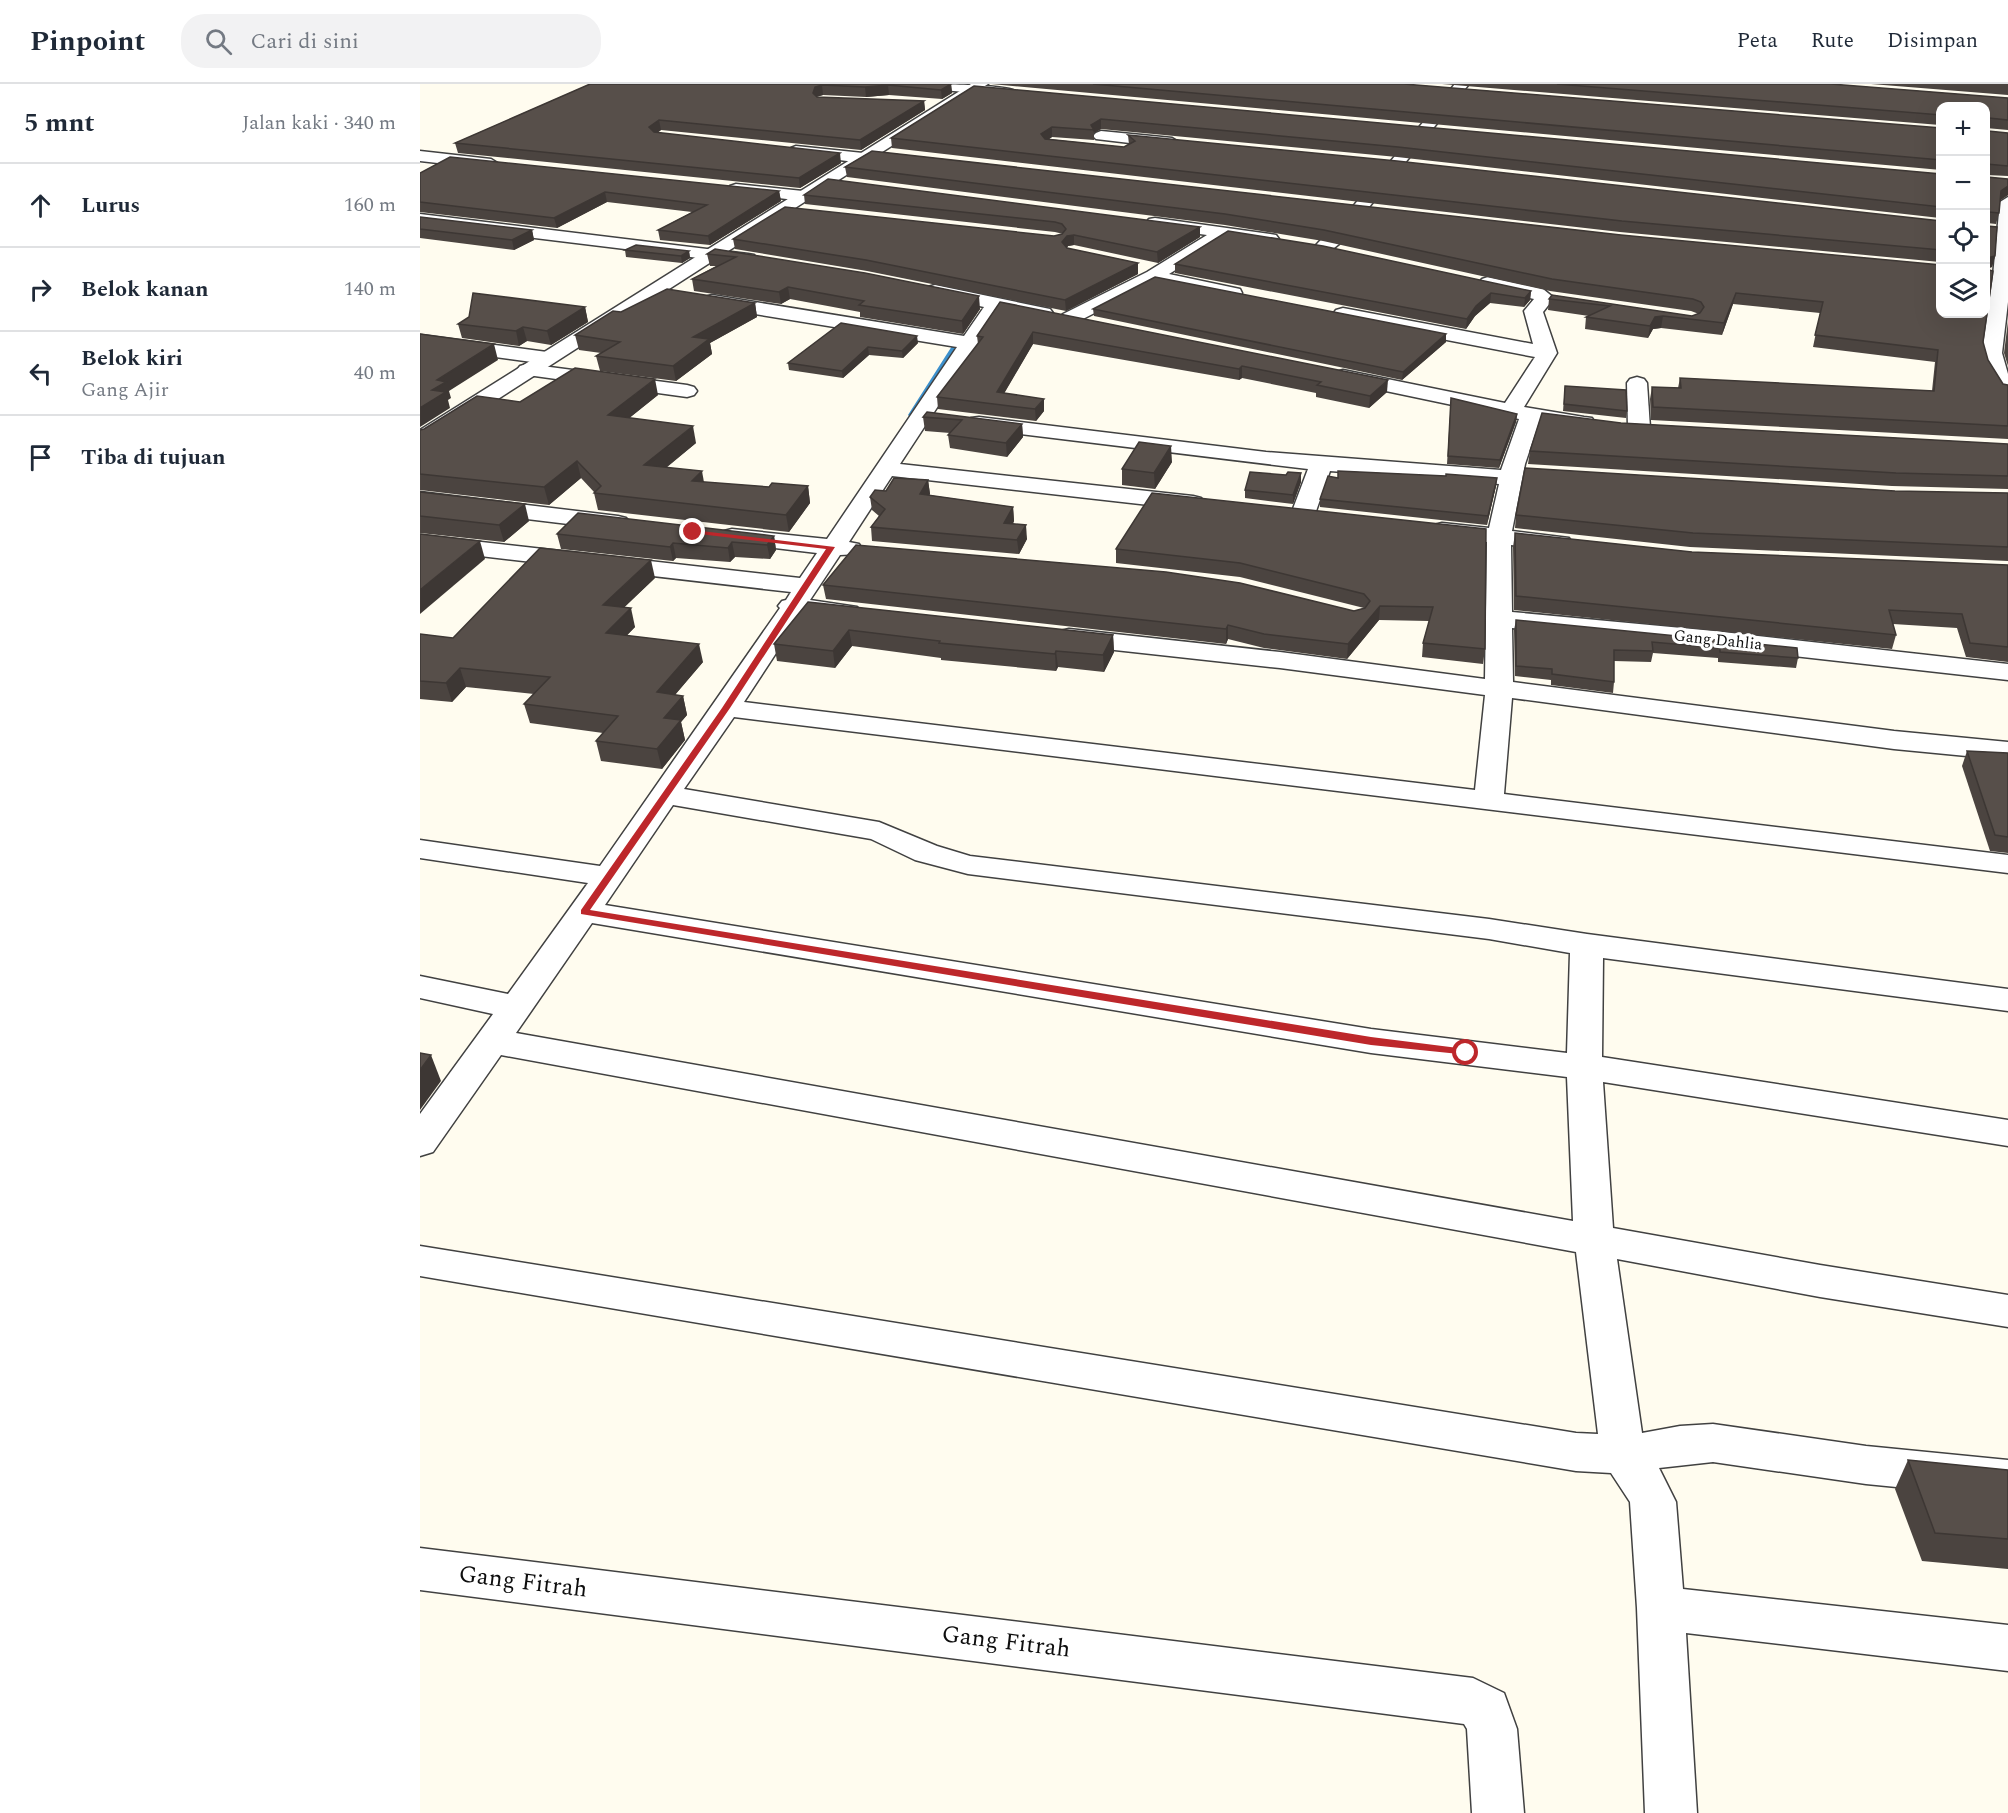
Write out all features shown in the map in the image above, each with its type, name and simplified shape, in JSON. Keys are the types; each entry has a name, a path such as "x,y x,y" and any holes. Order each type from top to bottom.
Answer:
{"street":[{"path":"920,84 977,86 1020,93"},
{"path":"420,439 782,209 804,204 825,182 977,86"},
{"path":"1433,90 1462,90"},
{"path":"1323,248 1361,208 1424,130 1462,90"},
{"path":"923,104 946,106"},
{"path":"1401,128 1447,132"},
{"path":"1101,136 1159,148"},
{"path":"1085,147 1159,148 1186,143"},
{"path":"785,150 895,156"},
{"path":"420,156 505,165"},
{"path":"432,173 458,161"},
{"path":"1374,161 1419,166"},
{"path":"825,182 848,185"},
{"path":"722,188 804,204"},
{"path":"2008,204 2007,232 1998,275 1992,353 1996,371 2008,391"},
{"path":"1338,205 1384,211"},
{"path":"420,219 712,253 768,262"},
{"path":"1136,220 1296,243 1346,253"},
{"path":"1990,230 2007,232"},
{"path":"1070,318 1225,232"},
{"path":"1151,271 1246,296"},
{"path":"1474,280 1567,302"},
{"path":"914,287 1102,325"},
{"path":"651,292 675,296"},
{"path":"1545,298 1533,311 1544,350 1548,353"},
{"path":"698,299 970,343"},
{"path":"420,1142 726,708 798,596 885,469 940,419 970,343 996,303"},
{"path":"1327,311 1548,353"},
{"path":"420,341 547,358"},
{"path":"1489,799 1498,688 1499,537 1520,474 1521,414 1548,353"},
{"path":"527,370 687,391"},
{"path":"1326,373 1451,397 1521,414 1663,429"},
{"path":"1620,426 1637,383"},
{"path":"940,419 1266,459 1520,474"},
{"path":"1302,514 1321,463"},
{"path":"885,469 1219,506"},
{"path":"420,499 640,526"},
{"path":"1279,512 1326,517"},
{"path":"1418,527 1582,545"},
{"path":"712,534 879,552"},
{"path":"420,542 798,596 875,615"},
{"name":"Gang Dahlia","path":"1500,619 1714,639 2008,672"},
{"path":"1042,634 1280,660 1894,740 2008,751"},
{"path":"726,708 1489,799 2008,864"},
{"path":"665,795 879,831 926,853 968,865 1489,929 1587,945 2008,1000"},
{"path":"420,849 609,877"},
{"path":"584,912 1371,1041 1584,1067 2008,1133"},
{"path":"1587,945 1584,1067 1594,1239 1623,1455 1643,1481 1653,1502 1661,1608 1671,1813"},
{"path":"420,987 516,1007"},
{"path":"492,1041 1820,1281 2008,1311"},
{"path":"420,1261 1576,1452 1623,1455 1680,1445 1713,1443 1866,1465 2008,1479"},
{"name":"Gang Fitrah","path":"420,1569 1473,1702 1486,1710 1492,1729 1498,1813"},
{"path":"1661,1608 2008,1648"}],"building":[{"path":"590,84 951,84 941,90 888,85 865,87 822,85 815,87 813,93 817,97 924,101 860,140 659,120 649,127 654,132 840,153 799,178 455,143"},
{"path":"1093,84 1404,84 1936,128 1936,160"},
{"path":"1557,84 1831,84 2008,98 2008,120 1990,118 1990,102 1936,102 1936,115"},
{"path":"974,86 1936,174 1936,206 1398,147 1101,119 1091,125 1094,130 1052,127 1041,134 1045,139 1124,147 1135,141 1128,135 1397,161 1936,220 1936,250 1622,221 891,138"},
{"path":"1990,131 2008,133 2008,166 1990,164"},
{"path":"872,151 1621,235 1936,265 1936,318 1986,318 1983,342 1988,360 2003,384 2008,385 2008,426 1653,407 1652,387 1681,388 1680,378 1934,391 1938,350 1815,335 1823,302 1736,293 1724,323 1663,316 1655,317 1650,326 1586,317 1610,306 1549,299 1552,295 1692,316 1700,313 1704,307 1701,302 1693,299 1552,279 1324,230 1225,214 845,167"},
{"path":"450,157 779,191 708,236 658,230 707,205 605,192 554,218 420,202 420,173"},
{"path":"1990,177 2008,179 2008,186 2001,191 1999,213 1990,212"},
{"path":"828,179 1200,227 1157,252 1074,235 1067,236 1062,242 1067,248 1138,263 1065,300 866,260 733,239 785,207 1054,236 1062,234 1066,229 1062,224 1055,222 804,195"},
{"path":"420,217 532,230 512,240 420,229"},
{"path":"1990,226 1997,227 1995,256 1990,257"},
{"path":"1228,231 1323,246 1531,291 1525,298 1491,293 1476,306 1467,319 1175,264"},
{"path":"636,245 689,251 681,256 625,250"},
{"path":"715,249 865,273 979,296 962,321 859,305 864,301 788,287 779,292 692,279 736,257 707,254"},
{"path":"1990,270 1993,271 1990,292"},
{"path":"1155,277 1446,334 1403,372 1093,309"},
{"path":"667,289 755,303 693,337 709,339 673,366 596,356 620,342 575,335 613,311 621,312"},
{"path":"473,293 585,307 547,331 523,327 516,331 458,324 469,317"},
{"path":"1000,302 1388,380 1370,396 1317,385 1321,382 1242,366 1239,369 1033,332 997,392 1044,399 1035,409 937,397 983,337 977,336"},
{"path":"841,323 917,336 902,351 868,347 842,371 788,363"},
{"path":"420,334 494,344 437,380 446,382 432,390 446,392 420,408"},
{"path":"575,368 655,379 608,415 693,426 644,465 702,471 692,481 769,487 772,483 808,486 786,515 594,493 601,486 577,461 544,487 420,474 420,430 477,396 520,402"},
{"path":"1565,386 1626,390 1627,411 1564,404"},
{"path":"1451,398 1517,414 1500,460 1448,456"},
{"path":"927,412 1022,424 1006,443 948,435 962,420 923,417"},
{"path":"1542,413 1621,423 2008,444 2008,476 1896,473 1530,451"},
{"path":"1139,442 1171,446 1154,473 1122,469"},
{"path":"1525,468 1895,491 2008,493 2008,547 1693,533 1516,515"},
{"path":"1338,471 1497,478 1488,516 1320,499 1328,476 1338,478"},
{"path":"1250,472 1286,475 1288,472 1301,473 1293,495 1245,490"},
{"path":"894,478 928,480 920,494 1013,507 1004,523 1026,525 1017,540 871,527 885,509 870,497 875,490 886,491"},
{"path":"420,492 525,504 499,525 420,516"},
{"path":"1152,493 1486,529 1485,649 1423,643 1433,607 1380,606 1348,644 1264,634 1228,625 1226,629 823,585 856,545 1166,572 1240,583 1354,611 1365,608 1370,601 1364,594 1240,563 1116,549"},
{"path":"578,513 774,536 767,545 732,542 728,548 673,543 670,547 557,534"},
{"path":"1515,533 1692,552 2008,565 2008,647 1970,643 1962,614 1889,610 1896,635 1516,596"},
{"path":"420,534 480,541 420,590"},
{"path":"540,548 651,560 603,605 631,608 606,633 699,644 657,692 683,696 664,718 681,720 657,749 596,741 618,716 524,704 550,677 460,668 446,683 420,681 420,634 453,638"},
{"path":"808,602 1113,635 1103,655 1056,651 1055,654 939,643 940,641 849,630 833,651 774,644"},
{"path":"1516,620 1797,648 1798,658 1720,652 1720,648 1652,642 1653,651 1614,650 1614,682 1552,674 1552,669 1516,666"},
{"path":"1967,751 2008,753 2008,837 1995,835"},
{"path":"420,1053 431,1055 420,1070"},
{"path":"1908,1460 2008,1470 2008,1539 1935,1533"}],"waterway":[{"path":"911,415 956,345 945,343"}],"route":[{"path":"693,532 831,547 726,708 584,912 1371,1041 1466,1053"}]}
